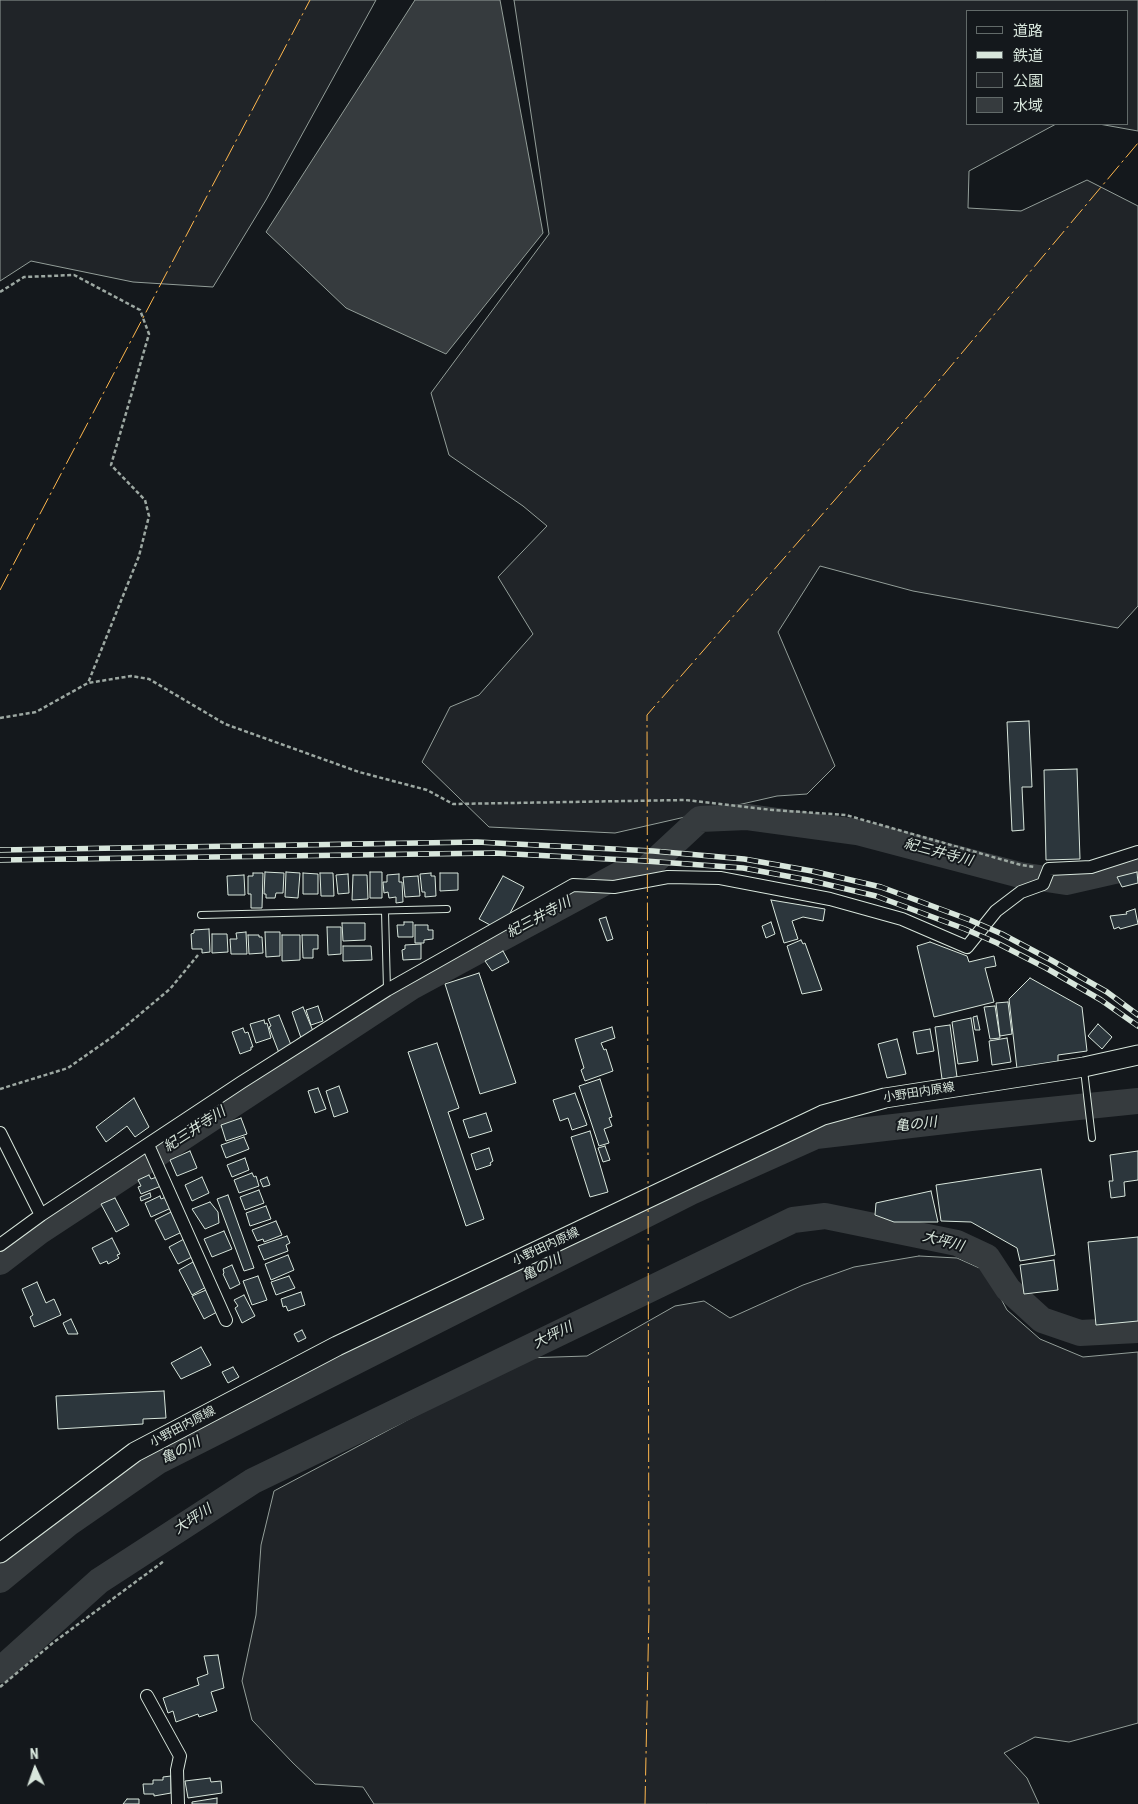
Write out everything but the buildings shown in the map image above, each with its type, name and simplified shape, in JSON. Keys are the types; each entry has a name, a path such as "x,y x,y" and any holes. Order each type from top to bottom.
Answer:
{"main road":[{"name":"小野田内原線","path":"0,1552 136,1452 337,1346 823,1115 885,1098 1085,1072 1138,1055"}],"street":[{"path":"0,1245 41,1215 152,1154 242,1082 388,990 573,885 614,888 668,877 720,878 830,899 902,919 967,947 996,911 1021,892 1047,876 1091,867 1138,852"},
{"path":"0,1133 41,1215"},
{"path":"152,1154 226,1320"},
{"path":"147,1696 180,1756 177,1770 178,1804"}],"lane":[{"path":"201,915 447,909"},
{"path":"385,911 388,990"},
{"path":"1085,1072 1092,1138"}],"path":[{"path":"0,292 24,276 74,275 140,310 149,334 111,465 145,500 150,516 139,556 88,683"},
{"path":"0,718 36,712 88,683 131,676 149,678 225,724 359,772 427,790 453,804 684,800 773,810 846,815 1020,865 1047,876"},
{"path":"0,1089 68,1068 115,1035 170,989 198,955"},
{"path":"0,1687 54,1642 164,1561"}],"green space":[{"path":"0,0 376,0 266,200 213,287 133,282 31,261 0,281"},
{"path":"514,0 1138,0 1138,131 1105,125 1128,125 1128,10 966,10 966,125 1054,125 969,171 968,208 1021,211 1087,180 1138,206 1138,606 1118,628 913,591 820,566 778,632 835,766 807,794 777,796 615,833 489,827 422,762 450,707 479,695 533,634 498,577 547,526 523,506 449,455 431,393 549,234"},
{"path":"919,1256 957,1258 986,1271 1007,1310 1040,1339 1083,1357 1138,1352 1138,1723 1069,1742 1035,1737 1004,1753 1027,1778 1039,1804 374,1804 363,1787 315,1784 252,1720 242,1681 256,1615 261,1545 274,1491 524,1358 587,1356 675,1306 704,1301 730,1318 803,1285 854,1267"}],"water":[{"path":"415,0 500,0 543,233 446,354 346,308 266,232"}],"waterway":[{"name":"紀三井寺川","path":"0,1262 39,1232 413,986 626,871 643,872 700,819 747,817 857,832 1020,875 1066,882 1138,864"},
{"name":"亀の川","path":"0,1580 69,1523 157,1462 691,1192 816,1136 1138,1101"},
{"name":"大坪川","path":"0,1670 99,1581 253,1481 793,1220 825,1216 957,1243 987,1257 1008,1289 1042,1320 1080,1333 1138,1330"}],"railway":[{"path":"0,850 477,842 653,851 744,859 812,871 881,887 970,920 1002,934 1051,960 1107,992 1138,1015"},
{"path":"0,860 495,853 743,868 808,880 876,896 965,929 1046,968 1101,1000 1138,1026"}],"power":[{"path":"0,590 310,0"},
{"path":"645,1804 649,1612 647,715 930,391 1138,143"}]}
